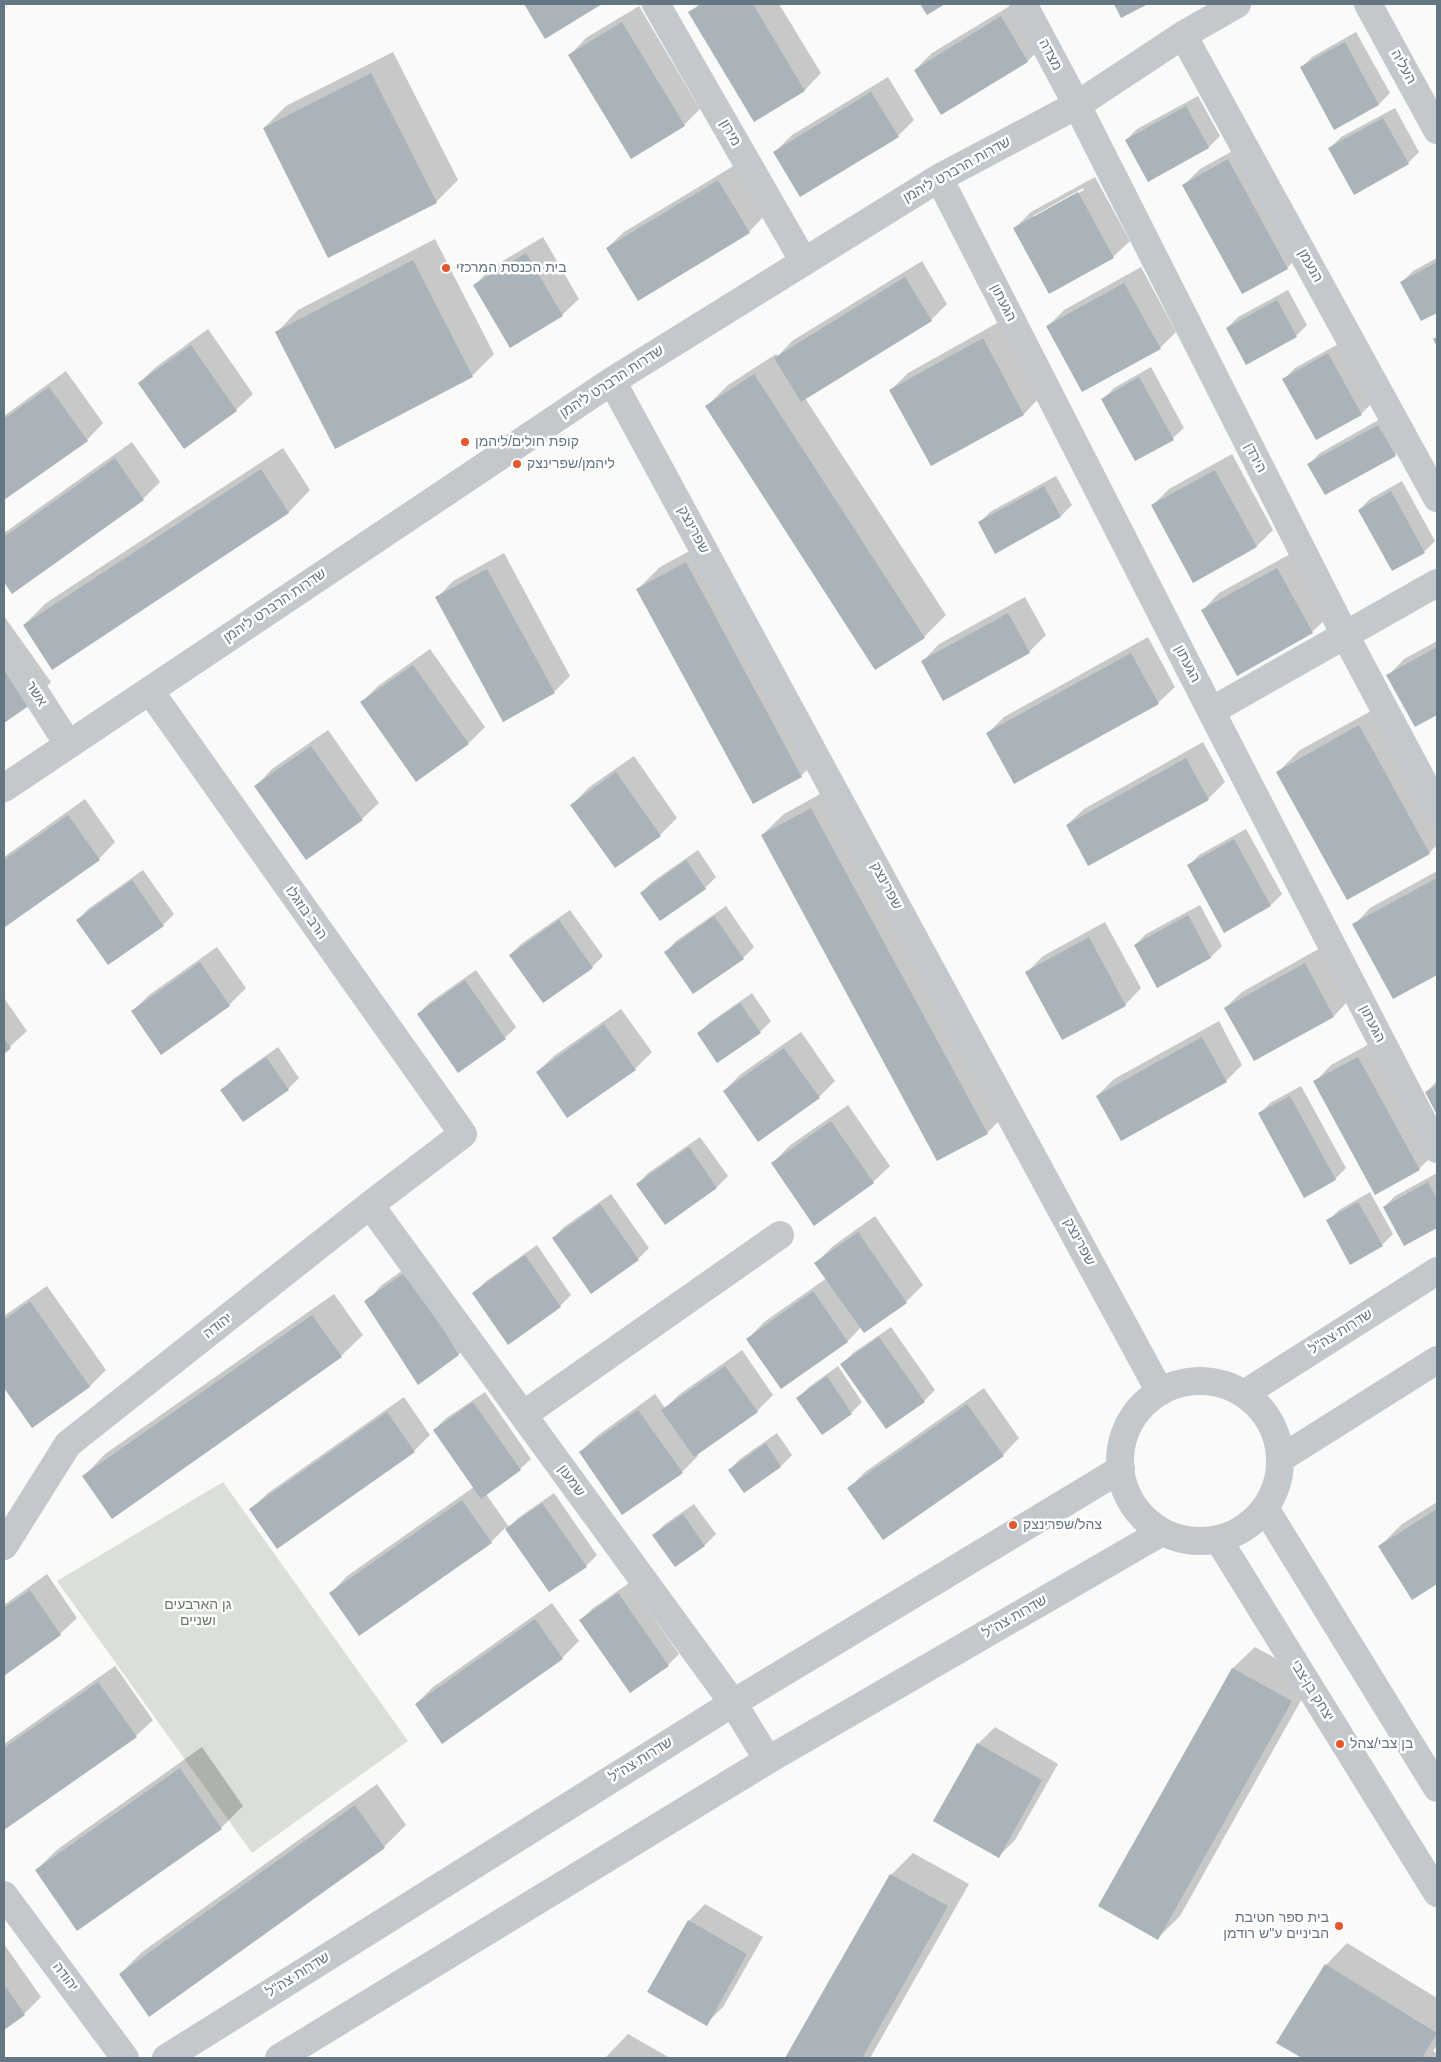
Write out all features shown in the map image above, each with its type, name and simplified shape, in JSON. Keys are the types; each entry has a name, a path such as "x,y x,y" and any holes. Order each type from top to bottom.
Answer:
{"street":[{"name":"מירון","path":"656,4 804,262"},
{"name":"מצדה","path":"1023,4 1077,106"},
{"name":"העליה","path":"1368,4 1437,130"},
{"name":"שדרות הרברט ליהמן","path":"4,788 612,381 939,178 1077,106 1225,6"},
{"name":"הנעמן","path":"1183,35 1437,498"},
{"name":"הירדן","path":"1077,106 1345,635 1437,808"},
{"name":"הגעתון","path":"939,178 1437,1150"},
{"name":"שפרינצק","path":"612,381 1160,1392"},
{"path":"1211,711 1437,583"},
{"name":"אשר","path":"4,644 68,744"},
{"name":"הרב בוזגלו","path":"150,691 463,1134"},
{"name":"יהודה","path":"4,1546 68,1444 370,1205 463,1134"},
{"name":"שמעון","path":"370,1205 733,1703 768,1760"},
{"path":"523,1416 780,1235"},
{"name":"שדרות צה\"ל","path":"1244,1394 1437,1271"},
{"path":"1280,1459 1437,1360"},
{"path":"1202,1381 1224,1385 1244,1394 1263,1411 1276,1433 1280,1459 1279,1476 1274,1493 1265,1508 1252,1522 1236,1533 1218,1540 1199,1542 1180,1539 1162,1532 1141,1515 1127,1494 1121,1469 1122,1446 1130,1425 1142,1406 1160,1392 1181,1384 1202,1381"},
{"name":"שדרות צה\"ל","path":"166,2058 733,1703 1121,1469"},
{"path":"1265,1508 1437,1788"},
{"name":"שדרות צה\"ל","path":"279,2058 768,1760 1162,1532"},
{"name":"יצחק בן-צבי","path":"1218,1540 1437,1894"},
{"name":"יהודה","path":"4,1895 125,2058"}],"green space":[{"name":"גן הארבעים ושניים","path":"223,1482 408,1741 252,1853 57,1581"}],"building":[{"path":"524,4 602,4 545,39"},
{"path":"702,4 753,4 805,91 754,122 688,12"},
{"path":"920,4 945,4 927,15"},
{"path":"1114,4 1148,4 1121,18"},
{"path":"1001,16 1028,62 941,115 914,70"},
{"path":"622,22 685,126 631,159 568,55"},
{"path":"1345,42 1379,105 1334,130 1300,67"},
{"path":"371,73 437,203 328,258 263,128"},
{"path":"871,92 899,137 800,197 773,152"},
{"path":"1186,106 1209,148 1148,182 1125,140"},
{"path":"1383,118 1409,164 1354,195 1328,148"},
{"path":"1228,159 1288,269 1242,294 1182,185"},
{"path":"718,180 750,233 638,301 606,248"},
{"path":"1078,192 1114,258 1049,294 1013,228"},
{"path":"526,253 563,316 510,348 473,285"},
{"path":"413,260 473,377 335,449 275,332"},
{"path":"1437,262 1437,313 1421,321 1400,282"},
{"path":"905,277 932,321 801,402 774,358"},
{"path":"1124,283 1161,349 1082,392 1046,326"},
{"path":"1277,300 1297,337 1246,365 1226,328"},
{"path":"1437,337 1437,347 1433,339"},
{"path":"983,338 1024,415 931,466 889,390"},
{"path":"191,345 237,411 184,449 138,383"},
{"path":"1328,353 1362,415 1316,440 1282,379"},
{"path":"754,374 925,638 875,670 705,406"},
{"path":"1139,377 1174,440 1135,461 1101,399"},
{"path":"49,387 88,441 4,500 4,419"},
{"path":"1378,425 1396,456 1325,495 1307,464"},
{"path":"115,458 144,500 12,594 4,582 4,537"},
{"path":"261,469 289,513 52,670 23,625"},
{"path":"1215,470 1257,547 1193,583 1151,505"},
{"path":"1044,486 1061,517 995,554 978,522"},
{"path":"1391,491 1425,553 1392,571 1358,510"},
{"path":"686,562 802,777 753,804 636,589"},
{"path":"1277,568 1313,633 1237,676 1201,610"},
{"path":"487,569 555,693 503,722 435,597"},
{"path":"1008,613 1030,653 943,701 921,661"},
{"path":"1437,647 1437,715 1415,727 1386,675"},
{"path":"1131,653 1159,704 1014,784 986,733"},
{"path":"413,665 469,744 416,782 360,702"},
{"path":"4,668 30,705 4,723"},
{"path":"1359,725 1430,854 1347,900 1276,772"},
{"path":"311,746 363,820 306,860 254,786"},
{"path":"1186,758 1209,800 1088,866 1066,825"},
{"path":"616,772 661,836 615,868 570,805"},
{"path":"811,808 988,1134 937,1161 761,835"},
{"path":"68,815 100,860 5,927 4,860"},
{"path":"1234,839 1271,906 1224,933 1187,865"},
{"path":"686,860 706,889 660,921 640,893"},
{"path":"1437,878 1437,975 1393,999 1352,924"},
{"path":"132,880 164,926 108,965 76,920"},
{"path":"1188,915 1211,958 1157,988 1134,945"},
{"path":"714,916 744,959 693,994 664,952"},
{"path":"559,920 593,968 543,1003 509,955"},
{"path":"1089,937 1126,1006 1062,1040 1025,972"},
{"path":"200,962 230,1006 161,1055 131,1011"},
{"path":"1305,963 1334,1017 1254,1061 1224,1008"},
{"path":"465,980 506,1039 458,1073 417,1014"},
{"path":"740,1003 761,1033 717,1063 697,1033"},
{"path":"604,1024 636,1070 567,1118 536,1072"},
{"path":"1202,1037 1227,1082 1121,1141 1096,1096"},
{"path":"4,1038 11,1048 4,1054"},
{"path":"784,1048 820,1098 758,1142 723,1091"},
{"path":"266,1057 289,1090 243,1122 220,1090"},
{"path":"1358,1057 1420,1170 1375,1195 1313,1081"},
{"path":"1437,1085 1437,1115 1425,1092"},
{"path":"1290,1096 1336,1180 1304,1198 1258,1113"},
{"path":"831,1121 874,1183 814,1226 771,1163"},
{"path":"689,1147 717,1188 665,1225 636,1184"},
{"path":"1428,1182 1437,1199 1437,1228 1404,1246 1383,1207"},
{"path":"1358,1202 1383,1246 1350,1265 1326,1220"},
{"path":"600,1204 639,1260 591,1294 552,1238"},
{"path":"858,1232 907,1303 864,1333 814,1263"},
{"path":"525,1255 561,1307 508,1345 472,1293"},
{"path":"407,1271 459,1355 418,1385 364,1301"},
{"path":"813,1291 848,1342 781,1389 746,1339"},
{"path":"30,1301 90,1387 32,1428 4,1388 4,1320"},
{"path":"312,1315 342,1357 112,1519 82,1476"},
{"path":"879,1337 925,1402 886,1429 840,1364"},
{"path":"725,1366 758,1412 694,1457 661,1410"},
{"path":"827,1376 852,1414 822,1435 796,1398"},
{"path":"473,1402 521,1470 481,1499 433,1430"},
{"path":"967,1404 1004,1456 883,1540 847,1488"},
{"path":"638,1410 683,1473 622,1515 579,1452"},
{"path":"387,1412 415,1452 277,1549 249,1509"},
{"path":"766,1443 781,1467 744,1493 728,1470"},
{"path":"462,1500 492,1543 359,1636 329,1593"},
{"path":"542,1503 587,1567 549,1592 505,1529"},
{"path":"1437,1509 1437,1584 1412,1600 1378,1546"},
{"path":"683,1514 705,1546 675,1567 652,1535"},
{"path":"30,1590 61,1635 4,1676 4,1608"},
{"path":"618,1593 669,1666 630,1693 579,1620"},
{"path":"535,1619 563,1659 442,1744 415,1704"},
{"path":"1232,1668 1292,1701 1158,1940 1098,1906"},
{"path":"98,1682 137,1737 4,1830 4,1748"},
{"path":"977,1743 1042,1780 999,1858 933,1821"},
{"path":"180,1768 222,1829 77,1931 35,1870"},
{"path":"355,1805 385,1848 149,2017 119,1974"},
{"path":"890,1874 948,1906 862,2058 785,2058"},
{"path":"688,1920 747,1954 707,2026 647,1992"},
{"path":"1325,1964 1437,2033 1422,2058 1302,2058 1276,2043"},
{"path":"4,1984 25,2015 4,2030"}],"place":[{"name":"בית הכנסת המרכזי","path":"446,268"},
{"name":"קופת חולים/ליהמן","path":"465,442"},
{"name":"ליהמן/שפרינצק","path":"517,464"},
{"name":"צהל/שפרינצק","path":"1013,1525"},
{"name":"בן צבי/צהל","path":"1340,1744"},
{"name":"בית ספר חטיבת הביניים ע\"ש רודמן","path":"1339,1926"}]}
